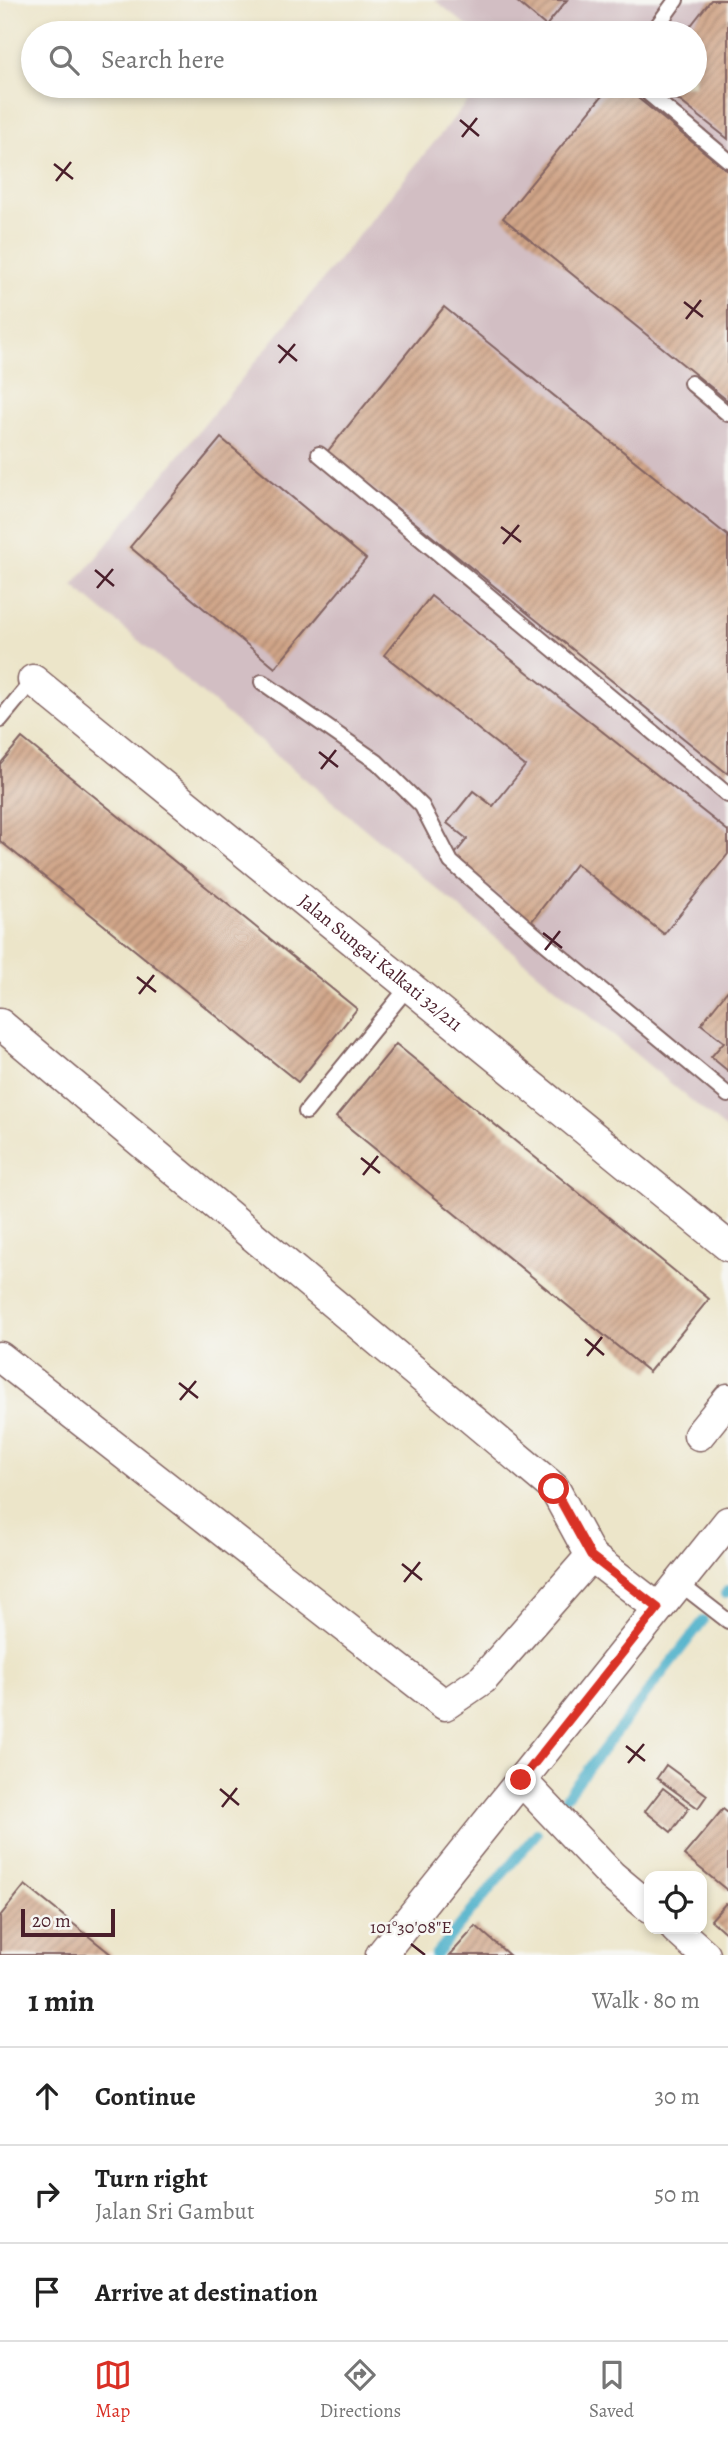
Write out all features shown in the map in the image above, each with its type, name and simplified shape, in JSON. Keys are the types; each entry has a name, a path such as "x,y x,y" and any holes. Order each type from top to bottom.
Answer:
{"street":[{"name":"Jalan Sungai Kalkati 32/211","path":"33,680 728,1246"},
{"path":"0,1024 554,1489 591,1556 658,1608"},
{"path":"0,1357 445,1705 484,1679 591,1556"},
{"path":"699,1435 728,1399"},
{"path":"381,1955 728,1522"},
{"path":"521,1780 612,1876 644,1902"},
{"path":"682,1934 705,1955"}],"lane":[{"path":"661,21 676,0"},
{"path":"654,98 728,160"},
{"path":"691,383 728,414"},
{"path":"318,454 728,795"},
{"path":"0,720 33,680"},
{"path":"262,682 377,762 422,806 451,862 728,1095"},
{"path":"306,1112 408,986"},
{"path":"679,1583 728,1621"}],"shaded area":[{"path":"435,0 728,0 728,1131 73,586 470,98 707,98 707,21 461,21"}],"building":[{"path":"515,0 567,0 550,21 540,21"},
{"path":"711,0 728,0 728,139 676,98 707,98 707,21 694,21"},
{"path":"600,98 638,98 728,171 728,401 503,218"},
{"path":"444,307 728,536 728,774 327,452"},
{"path":"221,438 366,559 275,668 130,547"},
{"path":"431,596 728,831 728,854 664,934 576,864 531,922 452,858 467,839 447,823 473,791 493,806 525,766 384,655"},
{"path":"22,738 357,1009 298,1082 0,841 0,764"},
{"path":"728,990 728,1071 711,1057 724,1042 701,1024"},
{"path":"396,1044 709,1299 649,1372 336,1117"},
{"path":"666,1765 707,1795 698,1808 657,1778"},
{"path":"663,1788 689,1808 671,1832 645,1811"},
{"path":"723,1809 728,1813 728,1891 707,1871 684,1855"},
{"path":"25,1885 112,1955 0,1955 0,1916"},
{"path":"726,1903 728,1905 728,1935 711,1920"},
{"path":"476,1926 509,1955 450,1955"}],"waterway":[{"path":"725,1594 728,1590"},
{"path":"566,1797 703,1621"},
{"path":"435,1955 537,1833"}],"route":[{"path":"521,1780 658,1608 591,1556 554,1489"}]}
